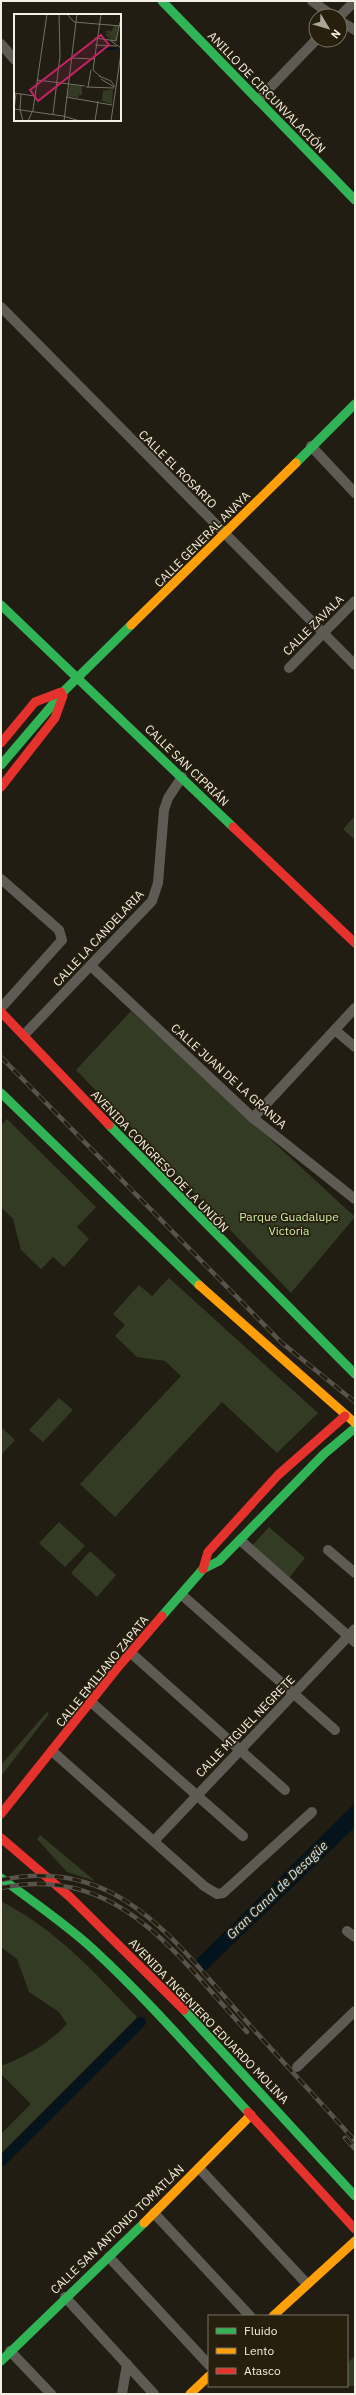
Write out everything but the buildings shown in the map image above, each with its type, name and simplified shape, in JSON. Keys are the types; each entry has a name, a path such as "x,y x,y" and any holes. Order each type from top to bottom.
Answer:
{"street":[{"name":"ANILLO DE CIRCUNVALACIÓN","path":"162,1 355,200"},
{"path":"312,1 322,8"},
{"path":"1,44 14,59"},
{"path":"258,100 308,48"},
{"name":"CALLE EL ROSARIO","path":"1,307 355,665"},
{"name":"CALLE GENERAL ANAYA","path":"1,765 65,690 225,535 311,446 355,404"},
{"path":"311,446 355,493"},
{"name":"CALLE ZAVALA","path":"289,668 355,601"},
{"name":"CALLE SAN CIPRIÁN","path":"1,605 355,943"},
{"name":"CALLE GENERAL ANAYA","path":"1,743 35,702 65,690"},
{"name":"CALLE GENERAL ANAYA","path":"1,787 55,718 65,690"},
{"name":"CALLE LA CANDELARIA","path":"24,1035 152,900 158,883 164,810 168,798 182,777"},
{"path":"1,879 59,930 62,940 1,1008"},
{"name":"CALLE JUAN DE LA GRANJA","path":"91,966 253,1118 355,1199"},
{"path":"253,1118 355,1008"},
{"name":"AVENIDA CONGRESO DE LA UNIÓN","path":"1,1012 152,1171 355,1374"},
{"path":"335,1030 355,1047"},
{"path":"1,1093 98,1190 235,1319 345,1416 355,1423"},
{"name":"CALLE EMILIANO ZAPATA","path":"1,1814 131,1653 203,1569 208,1552 288,1465 345,1416"},
{"name":"CALLE EMILIANO ZAPATA","path":"203,1569 219,1561 324,1454 355,1428"},
{"path":"240,1540 353,1636"},
{"path":"328,1550 355,1573"},
{"path":"182,1595 335,1730"},
{"name":"CALLE MIGUEL NEGRETE","path":"154,1841 240,1749 353,1636"},
{"path":"131,1653 285,1790"},
{"path":"91,1702 243,1836"},
{"path":"52,1751 204,1886 217,1894 223,1893 312,1812"},
{"name":"CALLE EMILIANO ZAPATA","path":"1,1800 22,1789"},
{"name":"AVENIDA INGENIERO EDUARDO MOLINA","path":"1,1838 52,1880 157,1981 196,2021 355,2196"},
{"path":"1,1878 63,1924 140,1997 179,2037 355,2229"},
{"path":"297,2067 355,2011"},
{"name":"CALLE SAN ANTONIO TOMATLÁN","path":"1,2361 65,2297 154,2213 251,2115"},
{"path":"199,2168 307,2284"},
{"path":"340,2179 355,2188"},
{"path":"154,2213 249,2315"},
{"path":"274,2315 355,2241"},
{"path":"109,2257 208,2364"},
{"path":"65,2297 154,2394"},
{"path":"10,2351 51,2394"},
{"path":"122,2394 127,2364"},
{"path":"190,2394 208,2377"}],"green space":[{"path":"355,816 355,840 343,829"},
{"name":"Parque Guadalupe Victoria","path":"131,1011 355,1217 291,1293 76,1070"},
{"path":"7,1119 96,1207 77,1227 89,1239 64,1267 53,1257 41,1269 21,1250 13,1219 1,1207 1,1125"},
{"path":"169,1278 318,1413 277,1453 222,1402 115,1517 80,1484 181,1376 165,1361 137,1357 115,1336 125,1325 113,1314 139,1285 152,1296"},
{"path":"59,1398 73,1410 43,1442 29,1430"},
{"path":"1,1427 15,1440 1,1455"},
{"path":"59,1522 85,1546 65,1567 39,1543"},
{"path":"269,1527 305,1558 289,1578 252,1546"},
{"path":"90,1551 116,1575 97,1597 71,1573"},
{"path":"47,1712 49,1714 1,1776 1,1765"},
{"path":"40,1835 95,1881 67,1872 37,1839"},
{"path":"1,1901 22,1913 58,1939 74,1953 137,2017 1,2153 1,2134 31,2104 1,2074 1,2066 37,2049 67,2024 59,2012 29,1992 17,1959 1,1947"},
{"path":"355,2356 355,2386 348,2386 348,2362"}],"water":[{"path":"355,1803 355,1827 205,1971 195,1961"}],"waterway":[{"name":"Gran Canal de Desagüe","path":"1,2162 141,2022"}],"railway":[{"path":"1,1057 282,1343 355,1402"},
{"path":"1,1880 29,1876 43,1876 84,1882 110,1892 147,1916 180,1946 355,2141"},
{"path":"1,1888 42,1884 79,1889 112,1903 142,1922 169,1946 247,2032"},
{"path":"345,2138 355,2149"}],"traffic: fast":[{"path":"162,1 355,200"},
{"path":"296,463 355,404"},
{"path":"1,605 233,827"},
{"path":"1,765 65,690 131,625"},
{"path":"1,1093 199,1285"},
{"path":"109,1125 355,1374"},
{"path":"162,1616 203,1569 219,1561 324,1454 355,1428"},
{"path":"1,1878 61,1922 95,1951 154,2010 248,2112"},
{"path":"184,2010 355,2196"},
{"path":"1,2361 144,2223"}],"traffic: slow":[{"path":"131,625 296,463"},
{"path":"199,1285 355,1423"},
{"path":"144,2223 251,2115"},
{"path":"274,2315 355,2241"},
{"path":"190,2394 208,2377"}],"traffic: jam":[{"path":"1,743 35,702 61,692"},
{"path":"1,787 55,718 63,696"},
{"path":"233,827 355,943"},
{"path":"1,1012 109,1125"},
{"path":"203,1569 208,1552 278,1475 345,1416"},
{"path":"1,1814 119,1666 162,1616"},
{"path":"1,1838 70,1897 184,2010"},
{"path":"248,2112 355,2229"}]}
